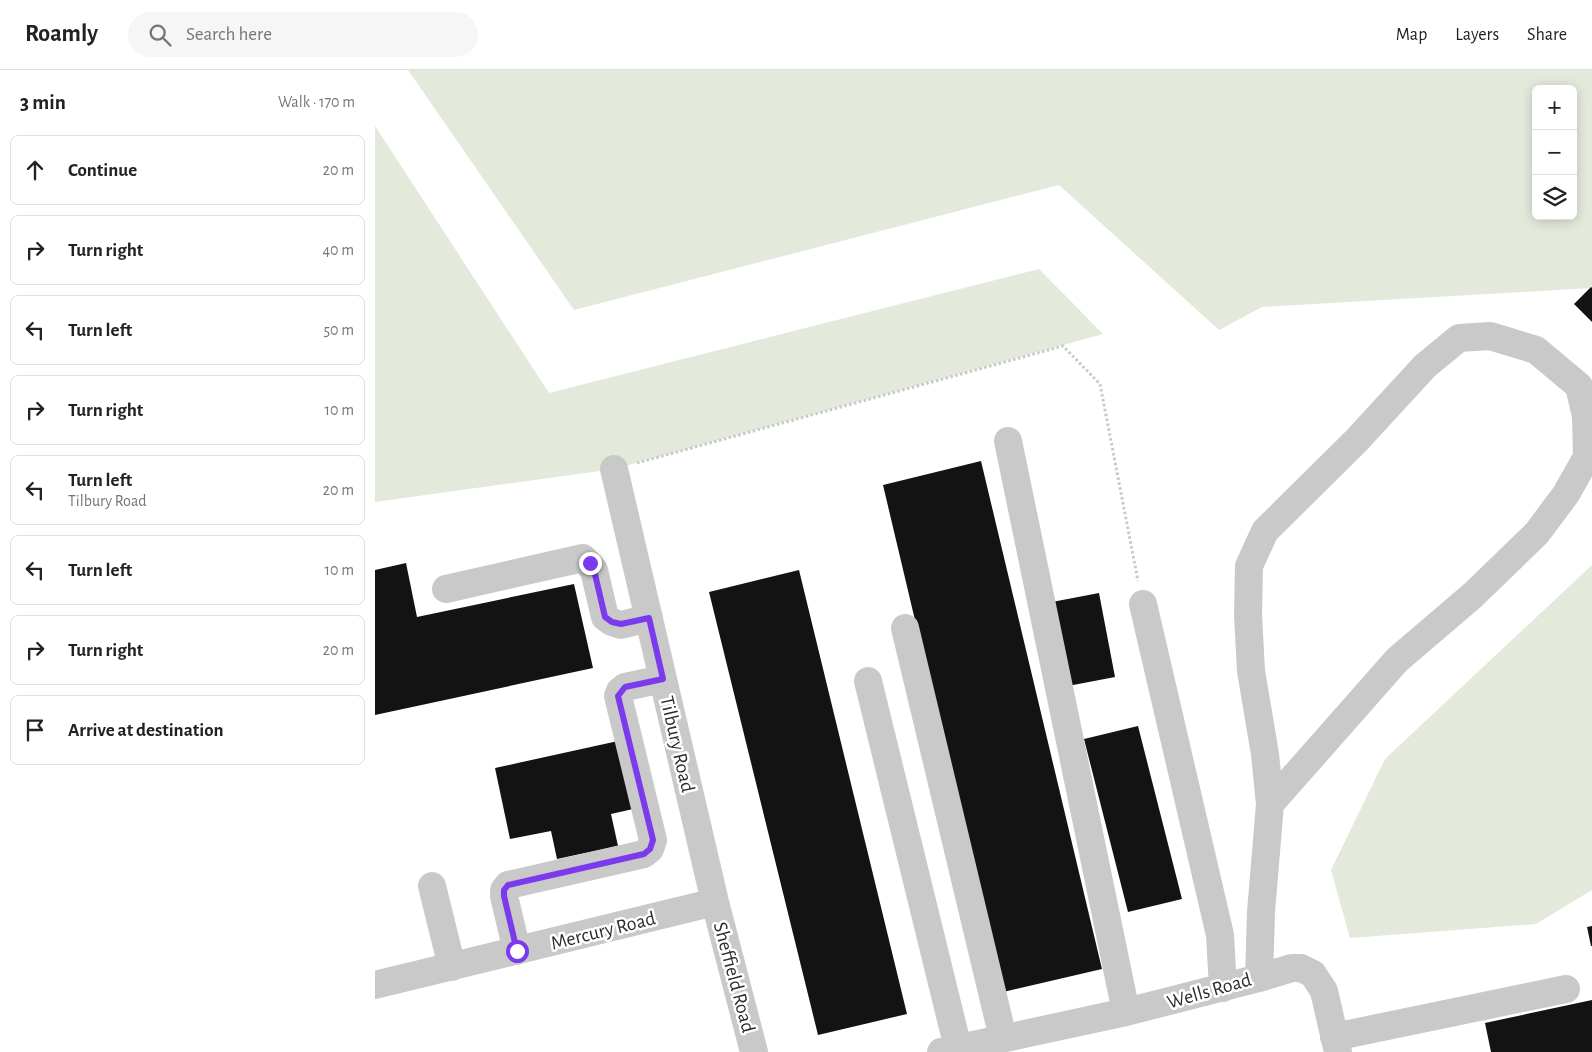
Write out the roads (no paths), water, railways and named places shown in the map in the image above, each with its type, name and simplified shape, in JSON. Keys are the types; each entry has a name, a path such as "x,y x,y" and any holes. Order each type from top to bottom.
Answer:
{"street":[{"name":"Wells Road","path":"950,1050 1126,1012 1259,978 1261,912 1270,804 1265,754 1251,671 1248,615 1249,566 1265,531 1356,441 1425,366 1459,338 1490,336 1536,350 1579,386 1586,416 1587,456 1566,494 1537,533 1473,595 1397,660 1270,804"},
{"path":"1008,441 1126,1012"},
{"name":"Tilbury Road","path":"614,470 715,902"},
{"path":"446,589 583,558 590,563 594,570 605,617 612,622 621,624 649,618"},
{"path":"1143,604 1220,935 1223,988"},
{"path":"905,628 1003,1038"},
{"path":"517,951 504,896 504,890 508,885 644,854 650,849 653,840 618,696 625,687 663,679"},
{"path":"868,681 950,1050"},
{"path":"432,886 453,967"},
{"name":"Mercury Road","path":"375,985 715,902"},
{"name":"Sheffield Road","path":"715,902 755,1052"},
{"path":"1259,978 1292,968 1301,968 1313,974 1324,992 1336,1045 1566,989"}]}
